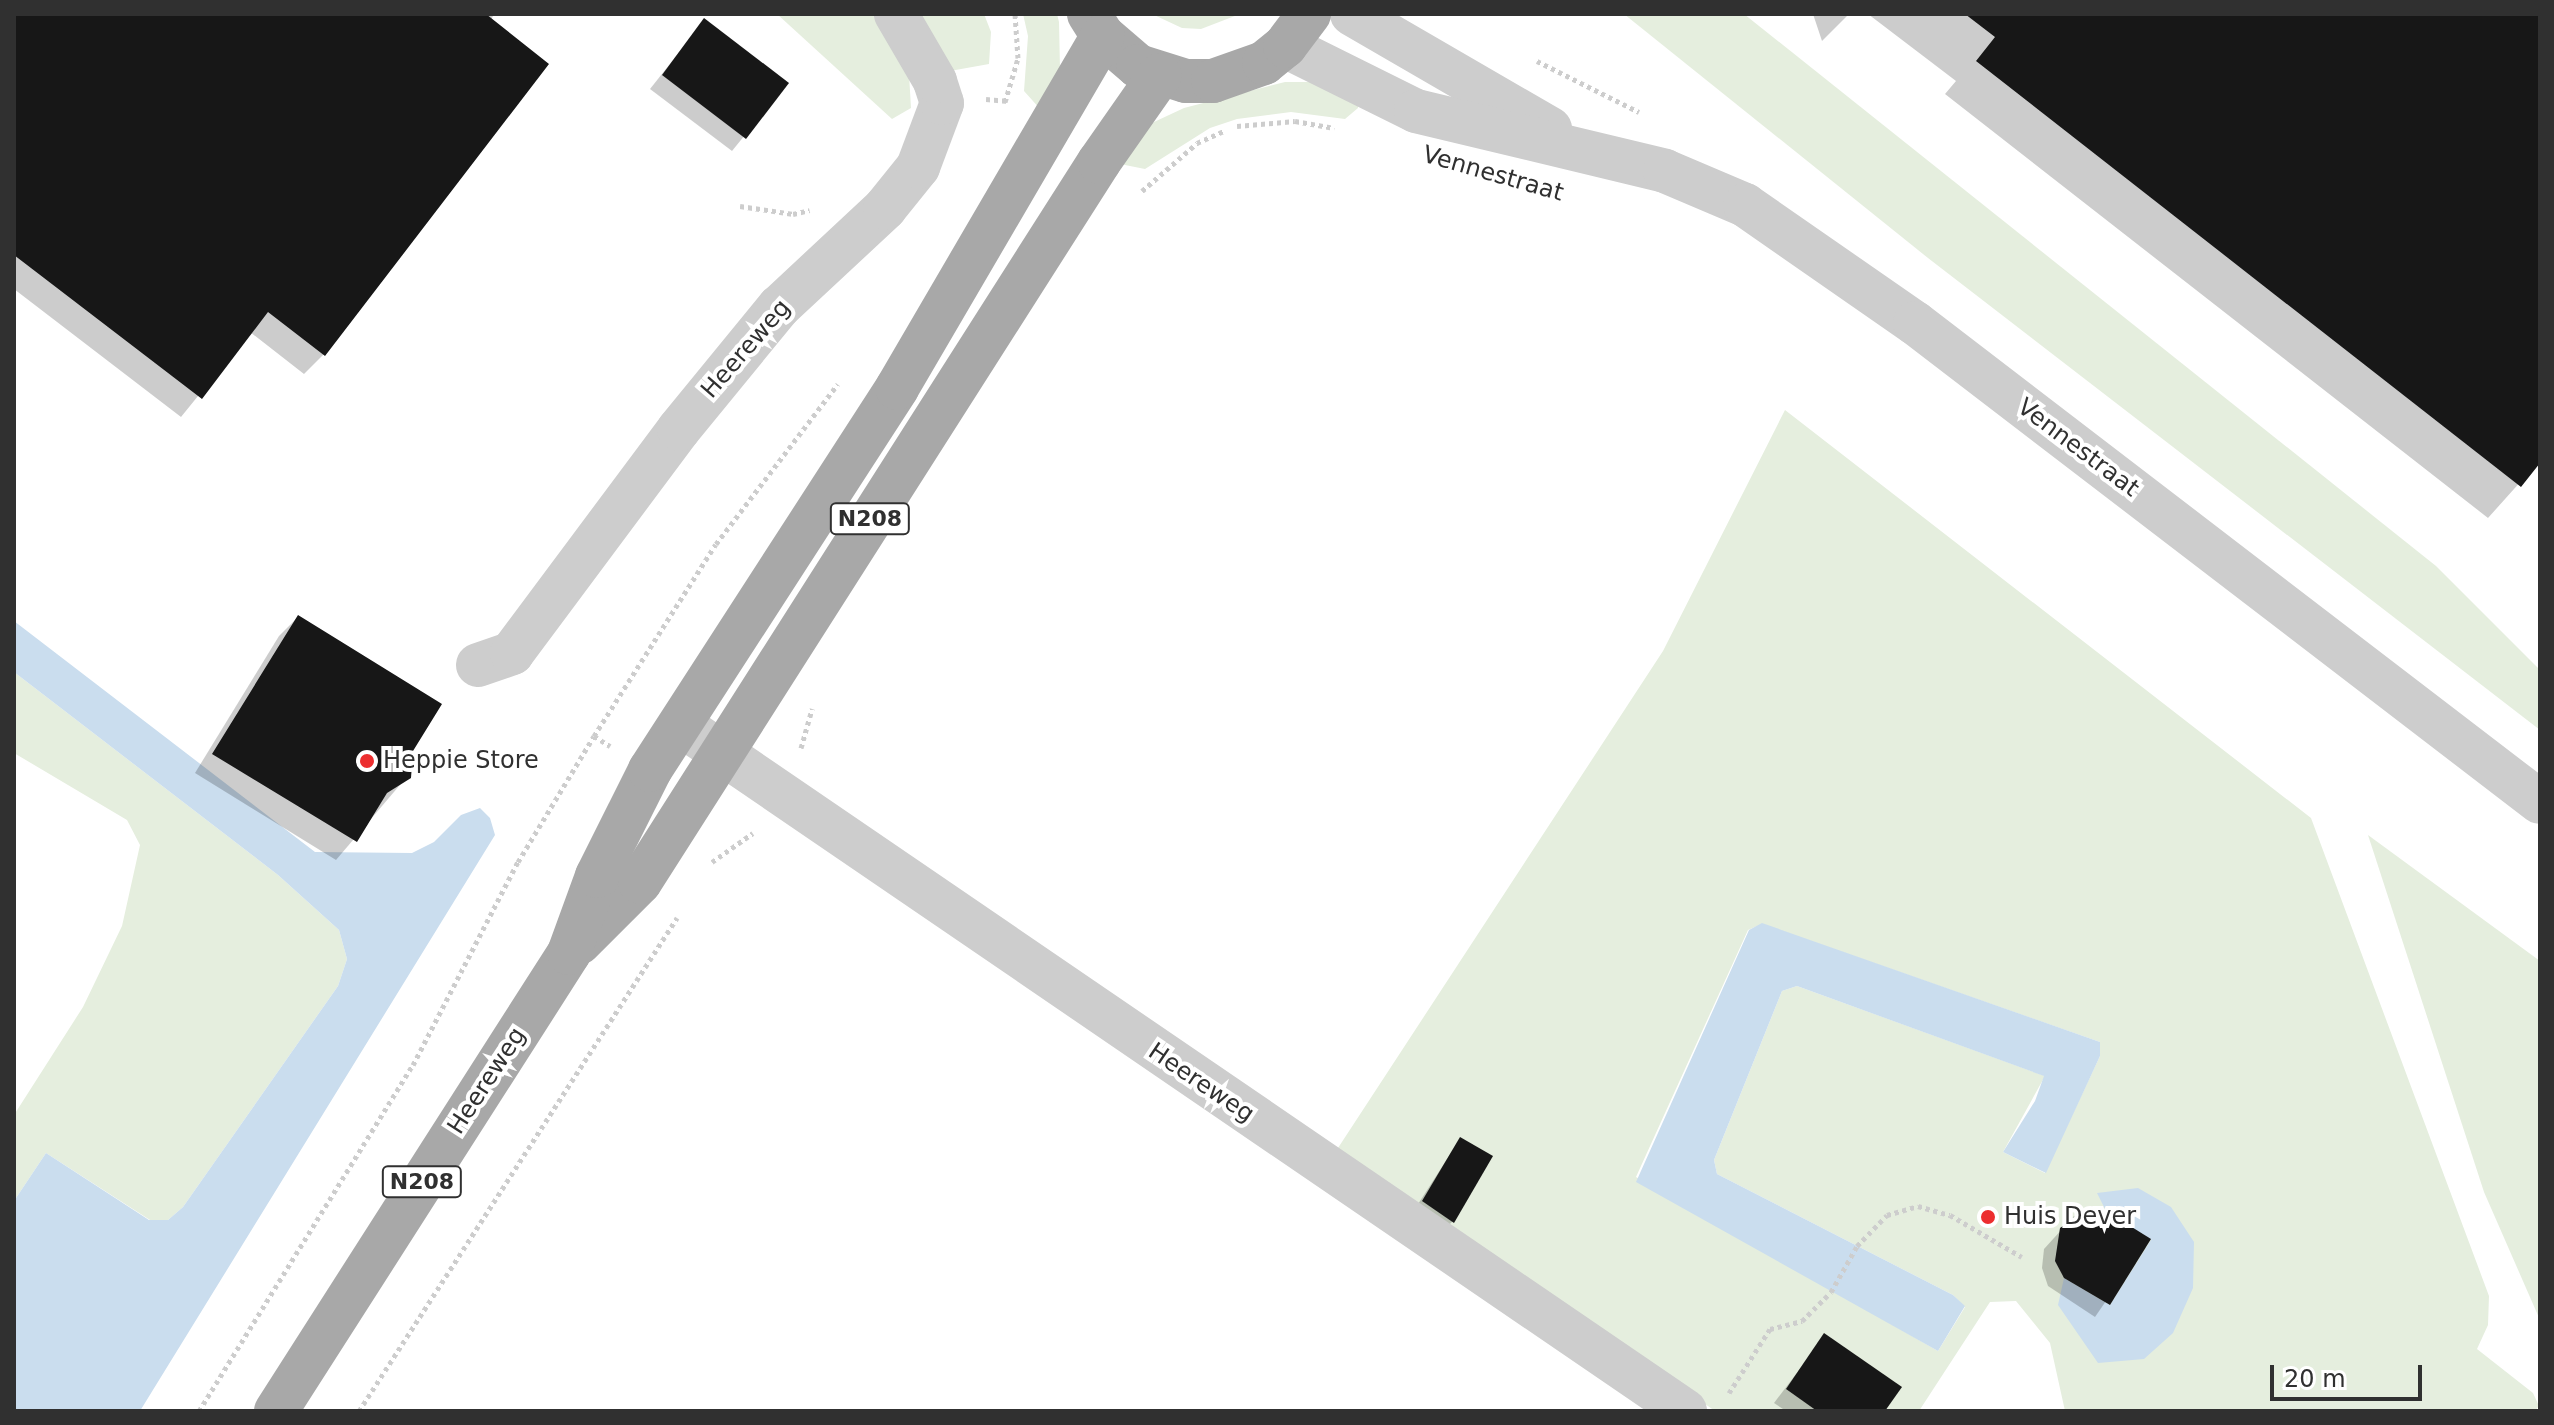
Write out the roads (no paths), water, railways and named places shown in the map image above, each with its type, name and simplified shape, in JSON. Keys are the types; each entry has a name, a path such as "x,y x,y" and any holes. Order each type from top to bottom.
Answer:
{"main road":[{"name":"N208","path":"1096,25 1138,66 1160,75 1213,81 1252,69 1297,30"},
{"name":"Heereweg","path":"569,953 597,876 650,770 897,388 1096,25"},
{"name":"Heereweg","path":"276,1411 569,953 640,882 1099,162 1160,75"}],"street":[{"name":"Heereweg","path":"478,665 512,653 679,429 779,307 885,208 918,167 942,103 935,81 896,14"},
{"name":"Vennestraat","path":"1352,14 1584,150"},
{"name":"Vennestraat","path":"1297,30 1416,111 1665,171 1745,205 1811,249 2540,802"},
{"name":"Heereweg","path":"681,725 723,749 785,800 1705,1405"}],"water":[{"path":"14,621 315,852 412,853 434,842 461,815 480,808 490,818 495,835 140,1411 14,1411 14,1201 46,1153 149,1220 168,1220 183,1207 338,986 347,959 339,930 278,875 14,672"},
{"path":"1762,923 2100,1042 2100,1056 2046,1173 2003,1152 2035,1101 2044,1076 1797,986 1782,991 1714,1160 1717,1174 1953,1295 1965,1306 1938,1351 1636,1182 1749,930"},
{"path":"2138,1188 2171,1207 2194,1242 2193,1288 2173,1333 2144,1359 2098,1363 2058,1305 2064,1278 2110,1305 2151,1240 2106,1211 2097,1193"}],"place":[{"name":"Heppie Store","path":"367,761"},
{"name":"Huis Dever","path":"1988,1217"}]}
